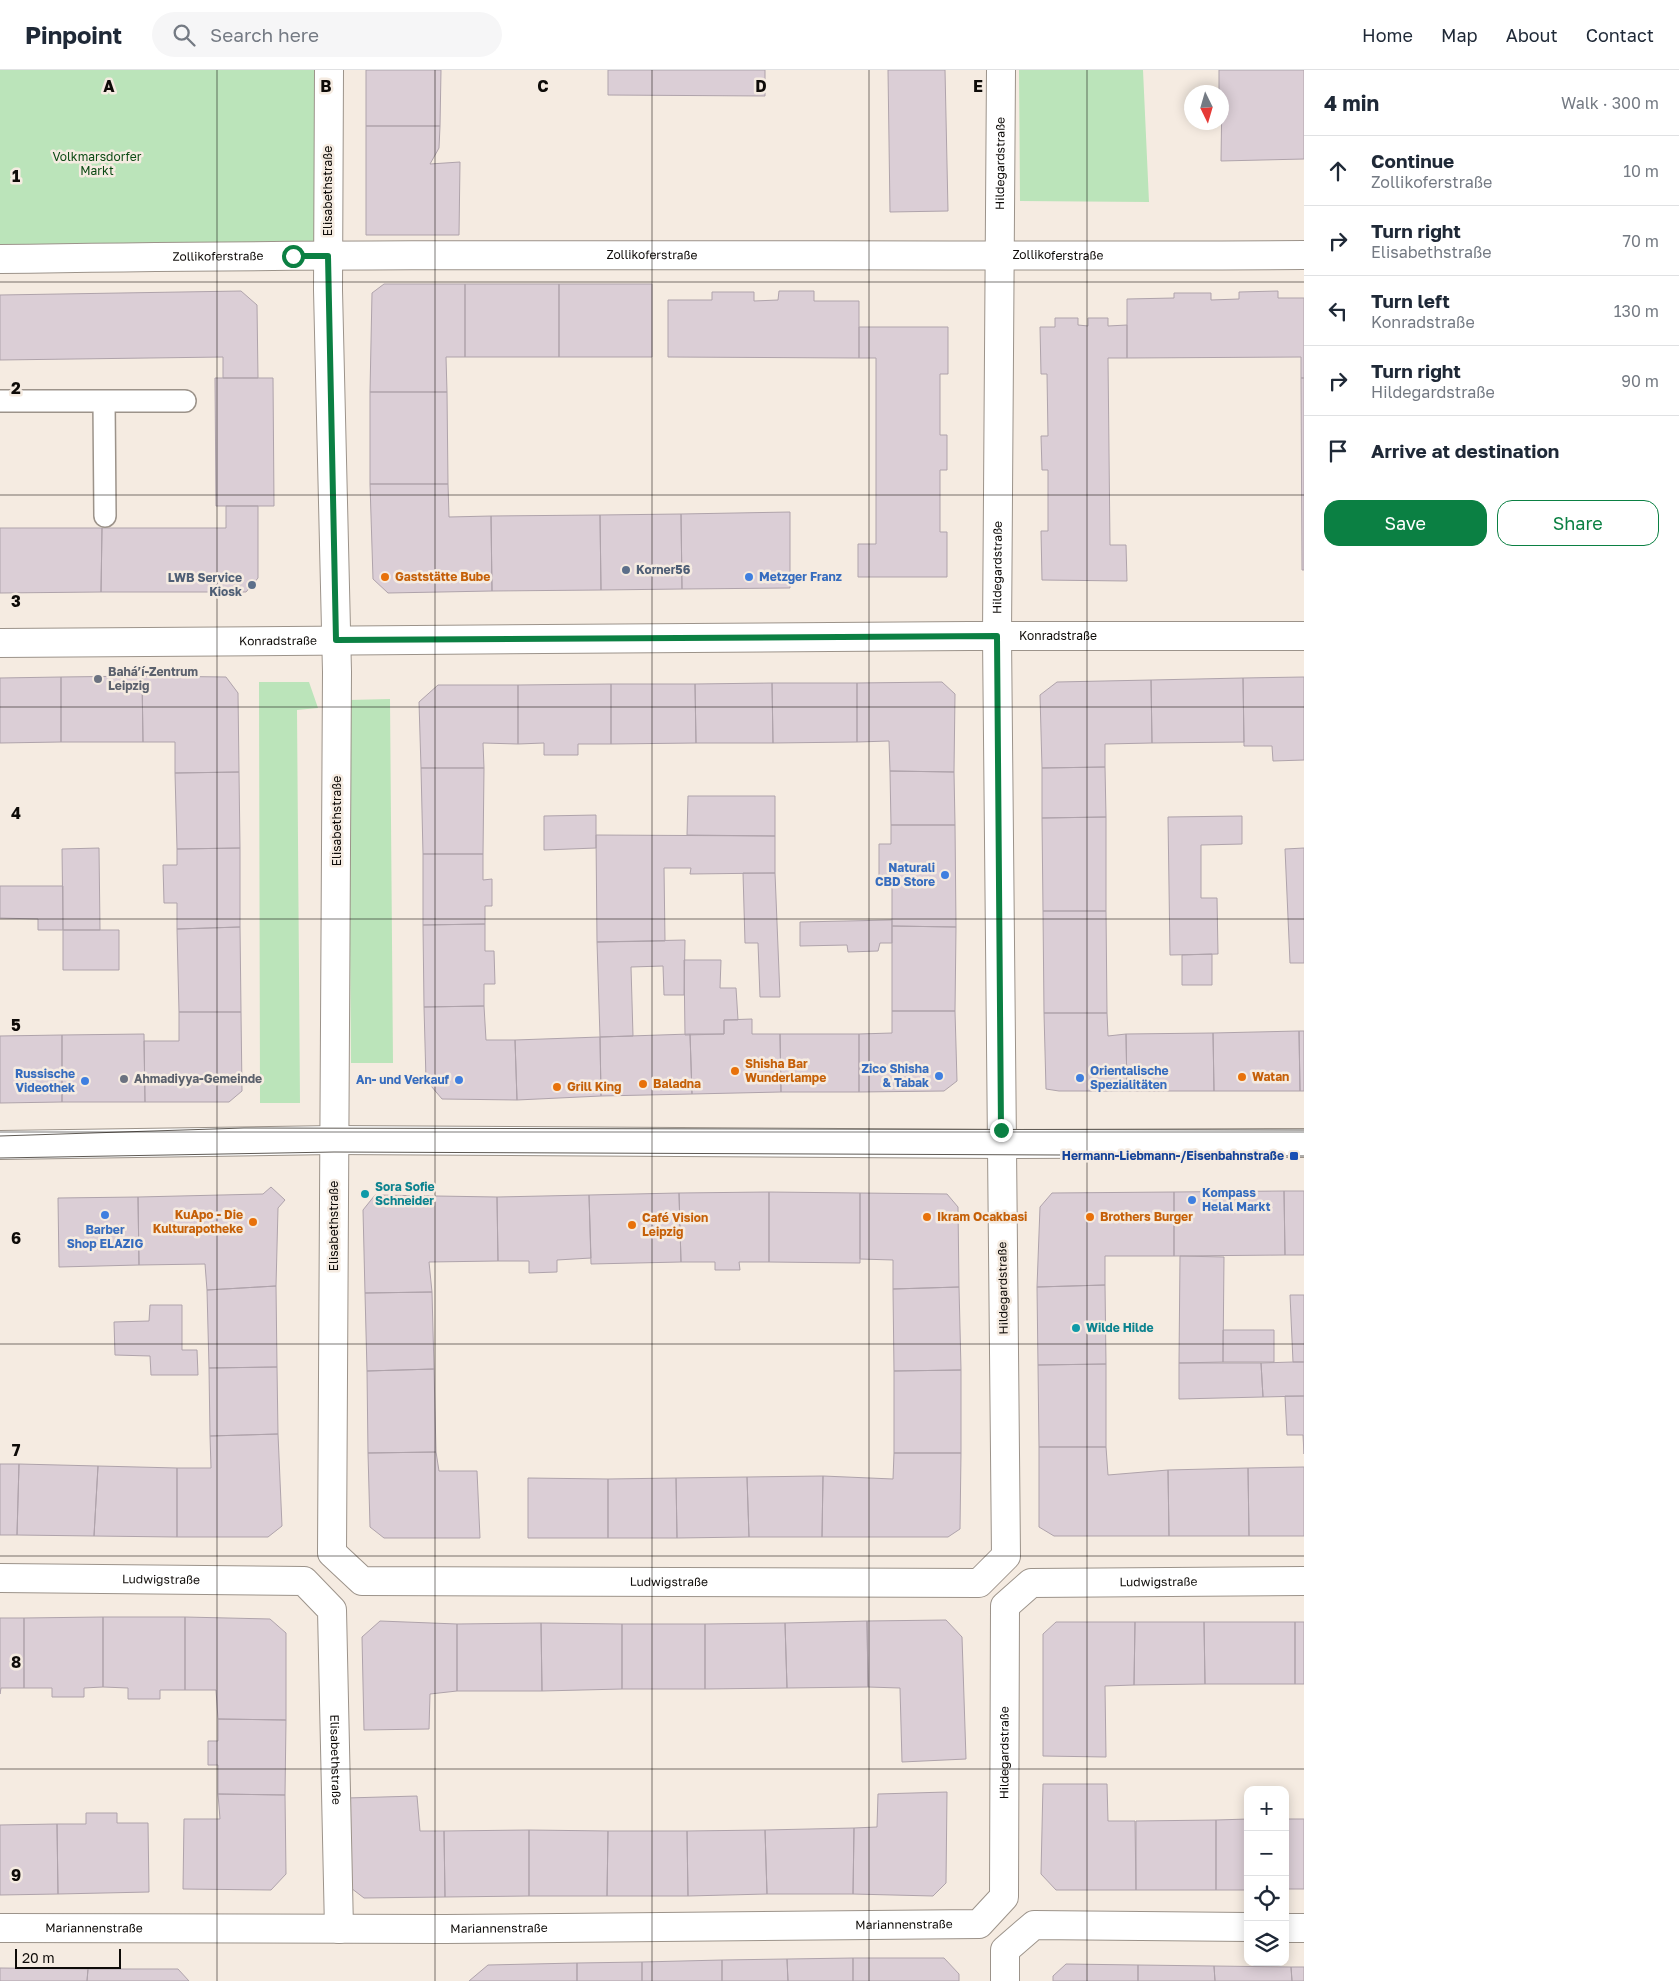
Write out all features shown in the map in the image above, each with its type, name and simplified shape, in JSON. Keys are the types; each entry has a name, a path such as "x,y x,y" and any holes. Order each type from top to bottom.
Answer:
{"street":[{"name":"Elisabethstraße","path":"329,70 328,256 336,640 332,1553 346,1566"},
{"name":"Hildegardstraße","path":"992,1570 1006,1556 997,636 1001,70"},
{"name":"Zollikoferstraße","path":"0,259 328,256 1304,255"},
{"name":"Konradstraße","path":"0,643 997,636 1304,636"},
{"path":"0,1145 334,1140 1001,1144 1304,1143"},
{"name":"Ludwigstraße","path":"346,1566 362,1581 979,1582 992,1570"},
{"name":"Ludwigstraße","path":"0,1578 304,1581 318,1596"},
{"name":"Ludwigstraße","path":"1017,1596 1031,1583 1304,1582"},
{"name":"Elisabethstraße","path":"318,1596 332,1610 339,1929"},
{"name":"Hildegardstraße","path":"992,1909 1004,1897 1006,1606 1017,1596"},
{"name":"Mariannenstraße","path":"0,1928 339,1929 978,1924 992,1909"},
{"path":"1005,1981 1005,1950 1034,1925 1244,1928"},
{"path":"1289,1928 1304,1928"}],"lane":[{"path":"0,401 185,400"},
{"path":"104,401 104,516"}],"green space":[{"name":"Volkmarsdorfer Markt","path":"0,70 329,70 328,256 0,259"},
{"path":"1019,70 1143,70 1149,202 1020,201"},
{"path":"259,682 309,682 318,708 297,710 300,1103 260,1103"},
{"path":"390,699 393,1063 351,1063 348,700"}],"building":[{"path":"366,70 441,70 440,126 366,126"},
{"path":"608,70 765,70 765,96 608,95"},
{"path":"888,70 945,70 948,211 890,212"},
{"path":"1219,70 1304,70 1304,159 1221,161 1221,130 1229,130 1229,85 1219,85"},
{"path":"366,126 440,126 439,148 430,164 460,162 459,235 366,235"},
{"path":"384,284 465,284 465,357 446,357 447,392 370,392 372,293"},
{"path":"465,284 559,284 559,357 465,357"},
{"path":"559,284 652,284 652,357 559,357"},
{"path":"241,291 257,305 258,378 223,378 223,357 0,360 0,295"},
{"path":"779,291 814,291 814,301 859,301 859,358 668,357 668,300 712,300 712,292 754,292 754,301 778,300"},
{"path":"1278,291 1278,298 1304,298 1304,378 1301,378 1301,357 1127,358 1127,299 1174,298 1174,293 1211,293 1211,300 1239,299 1239,292"},
{"path":"1055,318 1078,318 1078,325 1088,326 1088,318 1108,318 1108,326 1127,325 1127,358 1108,358 1110,545 1126,545 1127,581 1042,580 1041,531 1048,531 1048,470 1042,470 1041,436 1048,436 1047,374 1041,374 1040,327 1055,327"},
{"path":"859,327 948,327 948,374 940,374 940,435 947,435 947,470 940,470 940,532 947,532 947,577 858,577 858,544 876,544 876,358 859,358"},
{"path":"215,378 273,378 274,506 216,506"},
{"path":"1301,378 1304,378 1304,570 1302,570"},
{"path":"370,392 447,392 448,484 370,484"},
{"path":"370,484 448,484 449,517 491,516 492,591 388,593 373,579"},
{"path":"226,506 258,506 258,578 246,592 101,592 102,528 226,528"},
{"path":"790,512 790,588 682,589 681,514"},
{"path":"681,514 682,589 601,590 600,515"},
{"path":"600,515 601,590 492,591 491,516"},
{"path":"0,528 102,528 101,592 0,593"},
{"path":"142,676 226,677 238,693 239,772 175,773 175,742 143,742"},
{"path":"142,676 143,742 61,742 61,677"},
{"path":"61,677 61,742 0,743 0,678"},
{"path":"1304,677 1304,760 1273,761 1272,746 1244,746 1243,678"},
{"path":"1243,678 1244,742 1152,743 1151,680"},
{"path":"1151,680 1152,743 1105,744 1105,767 1042,768 1040,695 1057,682"},
{"path":"942,682 955,694 954,772 890,771 889,741 857,742 857,683"},
{"path":"772,683 857,683 857,742 773,743"},
{"path":"772,683 773,743 696,743 695,684"},
{"path":"611,684 611,744 578,744 578,755 544,755 544,743 518,744 518,685"},
{"path":"611,684 695,684 696,743 611,744"},
{"path":"438,685 518,685 518,744 483,743 484,768 421,768 419,702"},
{"path":"1105,767 1106,817 1042,818 1042,768"},
{"path":"421,768 484,768 483,854 423,854"},
{"path":"890,771 954,772 955,825 891,825"},
{"path":"239,772 240,848 177,849 175,773"},
{"path":"688,796 775,796 775,836 687,835"},
{"path":"596,815 596,848 544,850 544,816"},
{"path":"1242,816 1242,844 1201,845 1201,898 1217,898 1218,954 1170,955 1168,817"},
{"path":"1106,817 1106,911 1043,911 1042,818"},
{"path":"891,825 955,825 956,927 892,926 892,886 879,886 879,844 891,844"},
{"path":"596,835 775,836 775,873 690,874 691,868 664,868 665,941 597,942"},
{"path":"99,848 100,930 63,930 62,849"},
{"path":"240,848 240,927 177,929 177,903 164,903 163,865 177,865 177,849"},
{"path":"1304,848 1304,963 1290,963 1285,849"},
{"path":"423,854 483,854 483,880 492,879 492,906 485,906 485,924 423,925"},
{"path":"743,873 775,873 780,997 760,997 758,943 745,943"},
{"path":"0,886 63,886 63,930 38,930 38,919 0,918"},
{"path":"1043,911 1106,911 1107,1013 1044,1013"},
{"path":"892,920 892,943 880,943 878,951 848,952 847,945 800,946 800,922"},
{"path":"485,924 485,951 494,951 495,984 484,984 484,1006 424,1007 423,925"},
{"path":"892,926 956,927 955,1011 892,1011"},
{"path":"240,927 241,1012 179,1012 177,929"},
{"path":"63,930 119,930 119,970 63,970"},
{"path":"685,940 684,995 664,995 663,966 631,967 633,1036 600,1037 597,942"},
{"path":"1212,954 1212,985 1182,985 1182,955"},
{"path":"684,960 721,960 720,988 736,988 738,1020 724,1020 724,1034 685,1035"},
{"path":"484,1006 486,1040 515,1040 517,1100 442,1099 426,1080 424,1007"},
{"path":"892,1011 955,1011 957,1081 944,1091 859,1092 859,1034 892,1033"},
{"path":"179,1012 241,1012 242,1091 229,1102 145,1102 144,1041 179,1041"},
{"path":"1044,1013 1107,1013 1108,1036 1126,1034 1127,1091 1059,1091 1046,1089"},
{"path":"752,1019 752,1034 780,1034 781,1092 692,1094 690,1034 724,1034 724,1020"},
{"path":"1299,1031 1304,1031 1304,1091 1300,1091"},
{"path":"1299,1031 1300,1091 1214,1091 1213,1033"},
{"path":"1213,1033 1214,1091 1127,1091 1126,1034"},
{"path":"144,1034 145,1102 62,1102 62,1035"},
{"path":"690,1034 692,1094 601,1096 600,1037"},
{"path":"780,1034 859,1034 859,1092 781,1092"},
{"path":"62,1035 62,1102 0,1103 0,1036"},
{"path":"600,1037 601,1096 517,1100 515,1040"},
{"path":"271,1187 285,1200 278,1208 276,1286 207,1290 205,1264 139,1265 138,1197 263,1194"},
{"path":"1284,1191 1304,1191 1304,1255 1285,1255"},
{"path":"1284,1191 1285,1255 1174,1256 1174,1192"},
{"path":"769,1192 860,1193 860,1263 769,1262"},
{"path":"769,1192 769,1262 739,1262 740,1270 715,1270 715,1262 681,1262 679,1193"},
{"path":"1174,1192 1174,1256 1105,1256 1105,1285 1037,1287 1040,1207 1052,1193"},
{"path":"679,1193 681,1262 591,1264 589,1195"},
{"path":"860,1193 947,1194 958,1207 959,1287 893,1289 893,1260 860,1259"},
{"path":"375,1195 497,1197 498,1261 429,1262 432,1292 365,1293 363,1210"},
{"path":"589,1195 591,1258 557,1260 557,1272 529,1273 529,1261 498,1261 497,1197"},
{"path":"138,1197 139,1265 59,1267 58,1198"},
{"path":"1180,1256 1224,1257 1223,1362 1179,1363"},
{"path":"1105,1285 1106,1364 1038,1365 1037,1287"},
{"path":"276,1286 277,1367 209,1368 207,1290"},
{"path":"959,1287 961,1370 894,1371 893,1289"},
{"path":"432,1292 434,1369 367,1371 365,1293"},
{"path":"1290,1295 1304,1295 1304,1362 1293,1362"},
{"path":"150,1305 182,1305 182,1350 197,1350 198,1375 151,1375 150,1356 115,1355 114,1322 149,1321"},
{"path":"1223,1330 1274,1330 1274,1362 1223,1362"},
{"path":"1304,1362 1304,1396 1263,1397 1261,1363"},
{"path":"1179,1363 1261,1363 1263,1397 1179,1399"},
{"path":"1106,1364 1106,1447 1039,1447 1038,1365"},
{"path":"277,1367 278,1434 210,1436 209,1368"},
{"path":"434,1369 436,1452 368,1453 367,1371"},
{"path":"961,1370 961,1453 894,1453 894,1371"},
{"path":"1285,1396 1304,1396 1304,1454 1303,1435 1287,1435"},
{"path":"278,1434 282,1526 268,1537 177,1537 177,1468 211,1468 210,1436"},
{"path":"1039,1447 1106,1447 1108,1475 1168,1470 1169,1536 1054,1536 1039,1527"},
{"path":"436,1452 439,1471 477,1471 480,1538 384,1538 370,1527 368,1453"},
{"path":"894,1453 961,1453 960,1529 948,1537 822,1537 823,1476 893,1479"},
{"path":"0,1464 19,1464 17,1535 0,1535"},
{"path":"19,1464 98,1466 94,1536 17,1535"},
{"path":"98,1466 177,1468 177,1537 94,1536"},
{"path":"1304,1467 1304,1536 1249,1536 1248,1468"},
{"path":"1248,1468 1249,1536 1169,1536 1168,1470"},
{"path":"823,1476 822,1537 749,1537 747,1477"},
{"path":"747,1477 749,1537 677,1538 676,1478"},
{"path":"528,1478 608,1479 608,1538 528,1538"},
{"path":"676,1478 677,1538 608,1538 608,1479"},
{"path":"103,1617 103,1687 84,1688 84,1697 52,1697 52,1688 24,1688 24,1618"},
{"path":"103,1617 185,1617 185,1690 160,1690 160,1699 128,1699 128,1688 103,1687"},
{"path":"185,1617 270,1619 286,1633 286,1720 218,1719 216,1690 185,1690"},
{"path":"0,1618 24,1618 24,1688 1,1688 0,1694"},
{"path":"946,1620 962,1637 966,1759 902,1762 900,1688 868,1687 867,1621"},
{"path":"380,1621 457,1624 457,1691 430,1694 429,1729 364,1730 362,1637"},
{"path":"867,1621 868,1687 787,1688 785,1623"},
{"path":"1056,1622 1135,1622 1134,1685 1105,1686 1106,1757 1043,1756 1043,1634"},
{"path":"1135,1622 1204,1622 1205,1684 1134,1685"},
{"path":"1204,1622 1295,1622 1295,1684 1205,1684"},
{"path":"1295,1622 1304,1622 1304,1684 1295,1684"},
{"path":"541,1623 622,1624 622,1689 542,1691"},
{"path":"541,1623 542,1691 457,1691 457,1624"},
{"path":"785,1623 787,1688 705,1689 705,1624"},
{"path":"622,1624 705,1624 705,1689 622,1689"},
{"path":"218,1719 286,1720 285,1795 218,1794 218,1765 208,1765 208,1741 218,1741"},
{"path":"1043,1784 1107,1784 1108,1821 1135,1821 1136,1890 1056,1890 1041,1874"},
{"path":"947,1792 946,1883 933,1896 853,1894 854,1828 877,1827 878,1794"},
{"path":"218,1794 285,1795 286,1874 271,1890 183,1889 184,1819 220,1819"},
{"path":"417,1796 420,1831 444,1831 445,1897 364,1898 351,1888 347,1798"},
{"path":"86,1813 117,1813 117,1823 148,1823 149,1892 58,1894 57,1824 86,1824"},
{"path":"1244,1819 1244,1890 1216,1890 1216,1820"},
{"path":"1289,1819 1304,1819 1304,1889 1289,1889"},
{"path":"1216,1820 1216,1890 1136,1890 1136,1821"},
{"path":"57,1824 58,1894 0,1895 0,1825"},
{"path":"854,1828 853,1894 767,1894 765,1830"},
{"path":"529,1830 529,1896 445,1897 444,1831"},
{"path":"529,1830 608,1831 607,1896 529,1896"},
{"path":"765,1830 767,1894 688,1896 687,1831"},
{"path":"608,1831 687,1831 688,1896 607,1896"},
{"path":"853,1958 944,1958 959,1974 959,1981 853,1981"},
{"path":"853,1958 853,1981 788,1981 787,1959"},
{"path":"787,1959 788,1981 722,1981 722,1960"},
{"path":"722,1960 722,1981 642,1981 642,1962"},
{"path":"642,1962 642,1981 577,1981 577,1963"},
{"path":"577,1963 577,1981 469,1981 488,1965"},
{"path":"1066,1964 1138,1965 1138,1981 1053,1981 1053,1976"},
{"path":"1138,1965 1214,1966 1215,1981 1138,1981"},
{"path":"1214,1966 1291,1967 1292,1981 1215,1981"},
{"path":"1291,1967 1304,1967 1304,1981 1292,1981"},
{"path":"0,1968 88,1969 87,1981 0,1981"},
{"path":"88,1969 178,1969 189,1981 87,1981"}],"tram line":[{"path":"0,1136 244,1128 1304,1130"},
{"path":"0,1158 334,1152 1304,1156"}],"place":[{"name":"Korner56","path":"626,570"},
{"name":"Gaststätte Bube","path":"385,577"},
{"name":"Metzger Franz","path":"749,577"},
{"name":"LWB Service Kiosk","path":"252,585"},
{"name":"Bahá’í-Zentrum Leipzig","path":"98,679"},
{"name":"Naturali CBD Store","path":"945,875"},
{"name":"Shisha Bar Wunderlampe","path":"735,1071"},
{"name":"Zico Shisha & Tabak","path":"939,1076"},
{"name":"Watan","path":"1242,1077"},
{"name":"Orientalische Spezialitäten","path":"1080,1078"},
{"name":"Ahmadiyya-Gemeinde","path":"124,1079"},
{"name":"An- und Verkauf","path":"459,1080"},
{"name":"Russische Videothek","path":"85,1081"},
{"name":"Baladna","path":"643,1084"},
{"name":"Grill King","path":"557,1087"},
{"name":"Hermann-Liebmann-/Eisenbahnstraße","path":"1294,1156"},
{"name":"Sora Sofie Schneider","path":"365,1194"},
{"name":"Kompass Helal Markt","path":"1192,1200"},
{"name":"Barber Shop ELAZIG","path":"105,1215"},
{"name":"Ikram Ocakbasi","path":"927,1217"},
{"name":"Brothers Burger","path":"1090,1217"},
{"name":"KuApo - Die Kulturapotheke","path":"253,1222"},
{"name":"Café Vision Leipzig","path":"632,1225"},
{"name":"Wilde Hilde","path":"1076,1328"}],"route":[{"path":"293,256 328,256 336,640 997,636 1001,1130"}]}
